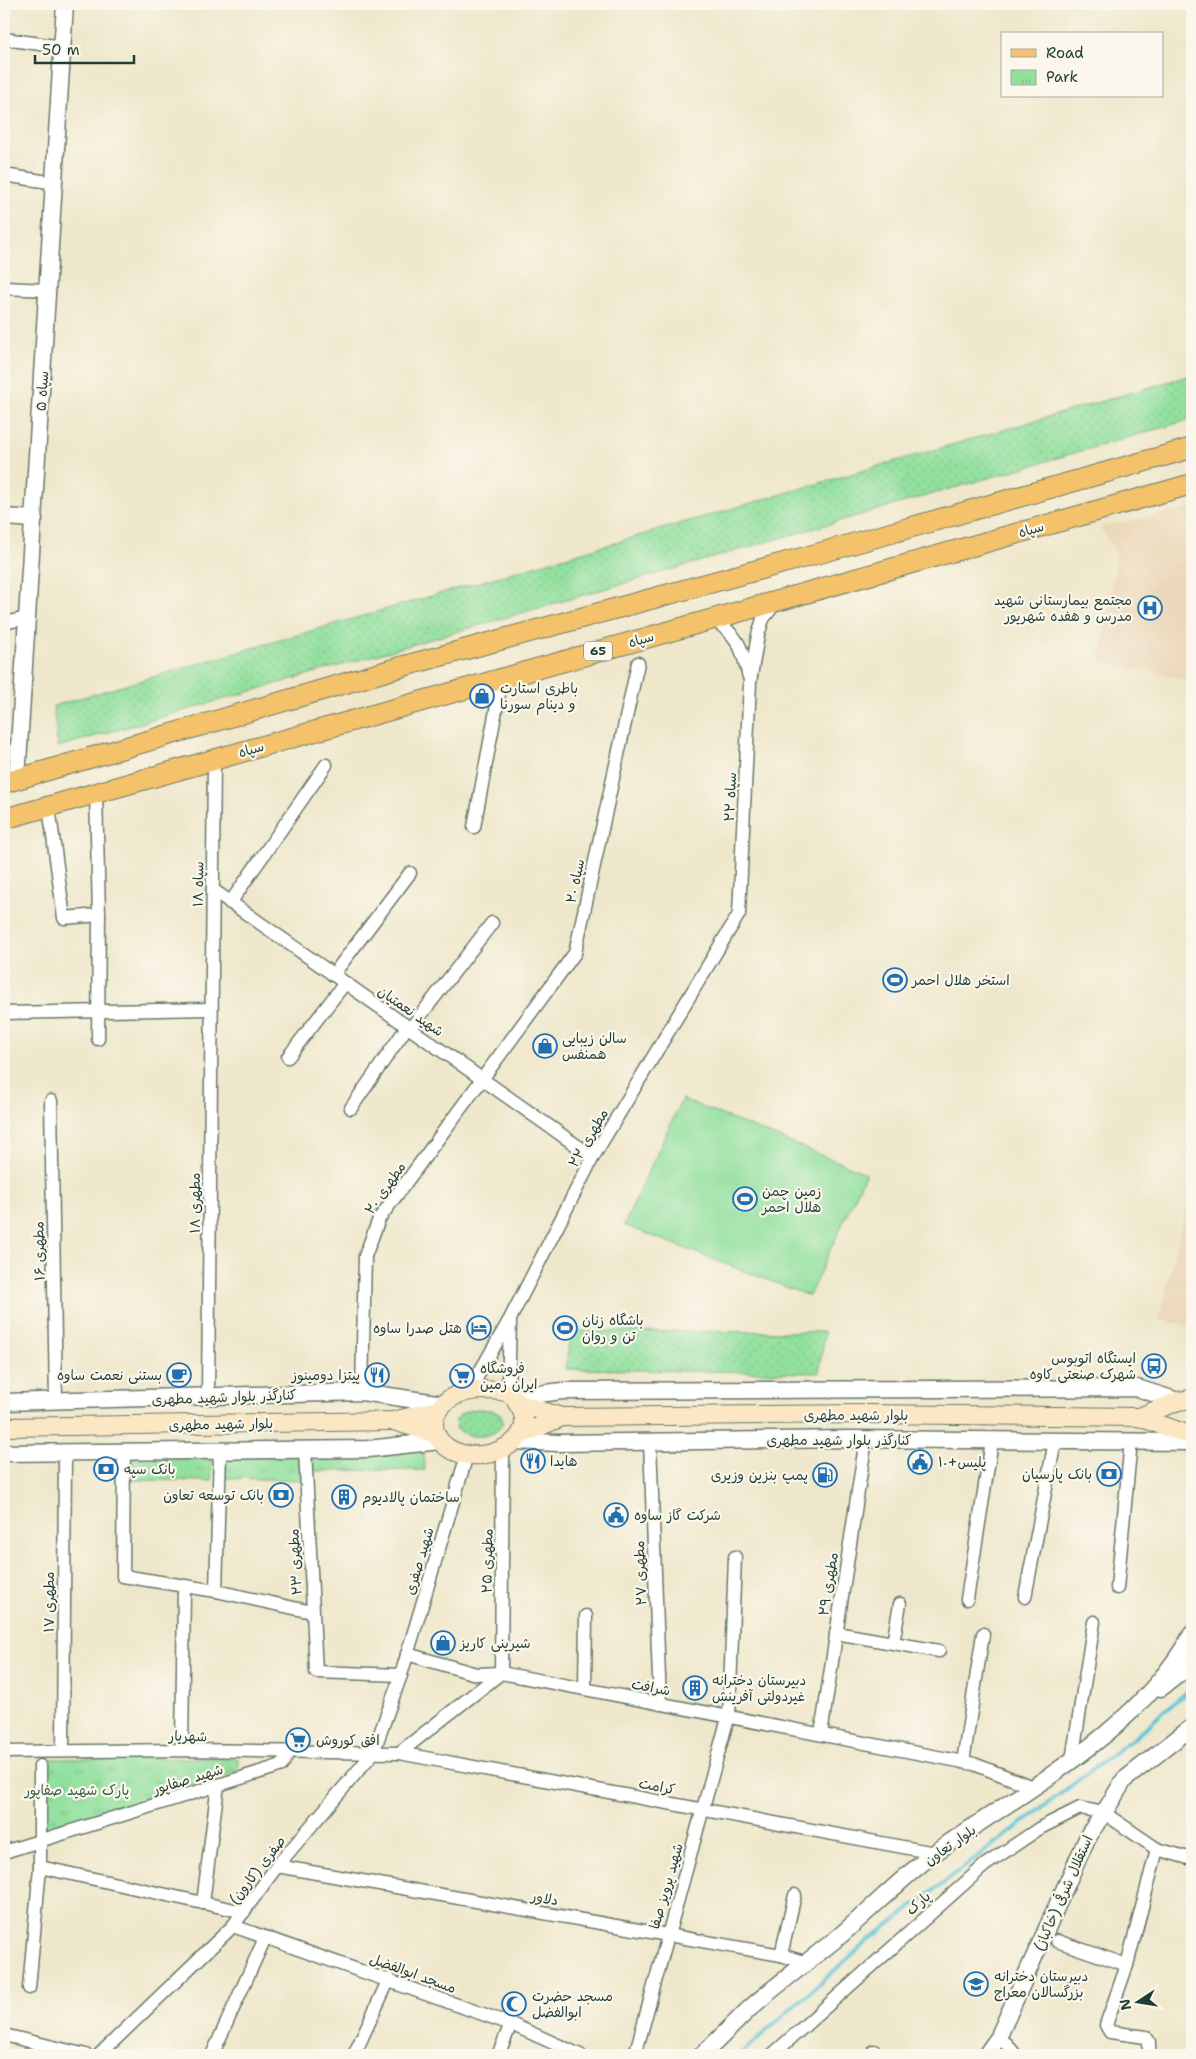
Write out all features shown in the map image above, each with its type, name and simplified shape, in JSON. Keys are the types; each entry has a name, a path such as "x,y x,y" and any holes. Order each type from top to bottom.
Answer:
{"main road":[{"path":"11,781 404,666 820,553 1192,448"},
{"name":"سپاه","path":"4,819 1192,484"},
{"path":"438,1438 434,1426 440,1407 455,1395 469,1391 484,1390 513,1398 562,1417"},
{"path":"393,1421 438,1438 452,1450 466,1454 482,1455 513,1442 524,1419 513,1398"},
{"name":"بلوار شهید مطهری","path":"513,1442 562,1417 868,1414 1139,1417 1185,1400"},
{"name":"بلوار شهید مطهری","path":"4,1427 393,1421 440,1407"},
{"path":"1139,1417 1192,1436"}],"street":[{"name":"سپاه ۵","path":"11,781 27,618 34,519 65,4"},
{"path":"4,39 63,47"},
{"path":"4,175 55,183"},
{"path":"4,288 48,290"},
{"path":"4,517 34,519"},
{"path":"750,682 758,635 763,619 776,602"},
{"path":"4,623 27,618"},
{"path":"712,619 726,627 736,637 744,653 750,682"},
{"name":"سپاه ۲۰","path":"483,1080 575,953 638,663"},
{"path":"474,827 502,678"},
{"name":"سپاه ۲۲","path":"739,914 750,682"},
{"name":"سپاه ۱۸","path":"211,1009 214,760"},
{"path":"230,903 326,765"},
{"path":"96,793 99,915 98,1039"},
{"path":"49,806 64,918 99,915"},
{"path":"333,975 410,873"},
{"name":"شهید نعمتیان","path":"212,890 593,1157"},
{"name":"مطهری ۲۲","path":"513,1398 510,1319 593,1157 739,914"},
{"path":"351,1108 409,1028 492,923"},
{"path":"288,1057 345,983"},
{"path":"4,1013 211,1009"},
{"name":"مطهری ۱۸","path":"208,1397 211,1009"},
{"name":"مطهری ۲۰","path":"362,1392 366,1256 379,1219 483,1080"},
{"name":"مطهری ۱۶","path":"51,1101 56,1402"},
{"path":"469,1391 510,1319"},
{"path":"513,1398 562,1391 1137,1388 1185,1400"},
{"name":"کنارگذر بلوار شهید مطهری","path":"4,1402 362,1392 440,1407"},
{"path":"4,1454 368,1449 438,1438"},
{"name":"کنارگذر بلوار شهید مطهری","path":"513,1442 866,1439 1192,1442"},
{"name":"مطهری ۲۹","path":"821,1734 866,1439"},
{"path":"967,1599 992,1441"},
{"path":"1025,1597 1055,1441"},
{"path":"1117,1588 1131,1441"},
{"name":"مطهری ۲۵","path":"501,1673 513,1442"},
{"name":"مطهری ۲۷","path":"650,1442 660,1704"},
{"name":"مطهری ۲۳","path":"305,1450 316,1672 401,1675"},
{"path":"216,1591 220,1451"},
{"path":"124,1452 123,1576 216,1591 312,1612"},
{"name":"مطهری ۱۷","path":"63,1752 65,1453"},
{"name":"شهید صفری","path":"401,1675 466,1454"},
{"name":"شهید پرویز صفا","path":"635,2055 728,1721 735,1557"},
{"path":"182,1750 184,1587"},
{"path":"893,1643 900,1604"},
{"path":"585,1688 586,1616"},
{"path":"1072,1760 1094,1622"},
{"path":"836,1633 939,1651"},
{"path":"963,1762 983,1634"},
{"name":"بلوار تعاون","path":"702,2055 749,2010 935,1853 1035,1788 1134,1710 1179,1658 1192,1634"},
{"name":"شرافت","path":"407,1654 476,1674 501,1673 585,1688 728,1721 821,1734 974,1764 1035,1788"},
{"path":"1134,1710 1192,1664"},
{"path":"399,1753 501,1673"},
{"name":"صفری (کارون)","path":"99,2055 233,1926 278,1866 372,1753 401,1675"},
{"name":"استقلال شرقی (خاکباز)","path":"986,2055 998,2038 1089,1834 1124,1780 1192,1727"},
{"name":"شهریار","path":"4,1752 182,1750 372,1753"},
{"name":"شهید صفاپور","path":"4,1852 282,1765 288,1753"},
{"name":"کرامت","path":"372,1753 399,1753 935,1853"},
{"path":"29,1988 40,1867 40,1766"},
{"path":"203,1904 218,1785"},
{"name":"پارک","path":"772,2055 944,1900 1001,1853 1040,1828 1080,1808 1104,1813"},
{"path":"1104,1813 1157,1849 1192,1859"},
{"path":"1149,2055 1149,2042 1146,2037 1110,2032 1106,2025 1127,1965 1157,1849"},
{"name":"دلاور","path":"278,1866 781,1955 807,1963"},
{"path":"40,1867 244,1912"},
{"path":"781,1955 795,1895"},
{"name":"مسجد ابوالفضل","path":"233,1926 511,2024 580,2055"},
{"path":"212,2055 265,1938"},
{"path":"1057,1941 1127,1965"},
{"path":"354,2055 389,1980"},
{"path":"498,2055 511,2024"},
{"path":"4,2035 86,2055"},
{"path":"998,2038 1007,2044 1015,2055"}],"shaded area":[{"name":"مجتمع بیمارستانی شهید مدرس و هفده شهریور","path":"1192,508 1192,681 1100,661 1117,554 1099,527"},
{"path":"1192,1182 1192,1327 1159,1319"}],"green space":[{"path":"1192,375 1192,419 58,747 53,706"},
{"name":"زمین چمن هلال احمر","path":"682,1099 866,1173 809,1296 624,1225"},
{"path":"570,1331 825,1332 819,1373 566,1369"},
{"path":"478,1409 492,1410 501,1415 503,1423 494,1432 482,1436 469,1435 457,1429 455,1422 461,1414"},
{"path":"424,1449 425,1470 313,1471 313,1455"},
{"path":"225,1456 300,1456 300,1480 226,1478"},
{"path":"133,1459 211,1459 212,1481 133,1480"},
{"name":"پارک شهید صفاپور","path":"238,1758 239,1765 235,1773 44,1833 45,1759"}],"waterway":[{"path":"739,2055 870,1939 1135,1737 1192,1687"}],"place":[{"name":"مجتمع بیمارستانی شهید مدرس و هفده شهریور","path":"1150,608"},
{"name":"باطری استارت و دینام سورنا","path":"482,696"},
{"name":"استخر هلال احمر","path":"895,980"},
{"name":"سالن زيبايى همنفس","path":"545,1046"},
{"name":"زمین چمن هلال احمر","path":"745,1199"},
{"name":"هتل صدرا ساوه","path":"479,1328"},
{"name":"باشگاه زنان تن و روان","path":"565,1328"},
{"name":"ایستگاه اتوبوس شهرک صنعتی کاوه","path":"1154,1366"},
{"name":"بستنی نعمت ساوه","path":"179,1375"},
{"name":"پیتزا دومینوز","path":"377,1375"},
{"name":"فروشگاه ایران زمین","path":"462,1376"},
{"name":"هایدا","path":"533,1461"},
{"name":"پلیس+۱۰","path":"920,1462"},
{"name":"بانک سپه","path":"106,1469"},
{"name":"بانک پارسیان","path":"1109,1474"},
{"name":"پمپ بنزین وزیری","path":"825,1475"},
{"name":"بانک توسعه تعاون","path":"281,1495"},
{"name":"ساختمان پالادیوم","path":"344,1497"},
{"name":"شرکت گاز ساوه","path":"616,1515"},
{"name":"شیرینی کاریز","path":"443,1643"},
{"name":"دبیرستان دخترانه غیردولتی آفرینش","path":"695,1688"},
{"name":"افق کوروش","path":"298,1740"},
{"name":"دبیرستان دخترانه بزرگسالان معراج","path":"976,1984"},
{"name":"مسجد حضرت ابوالفضل","path":"514,2004"}]}
